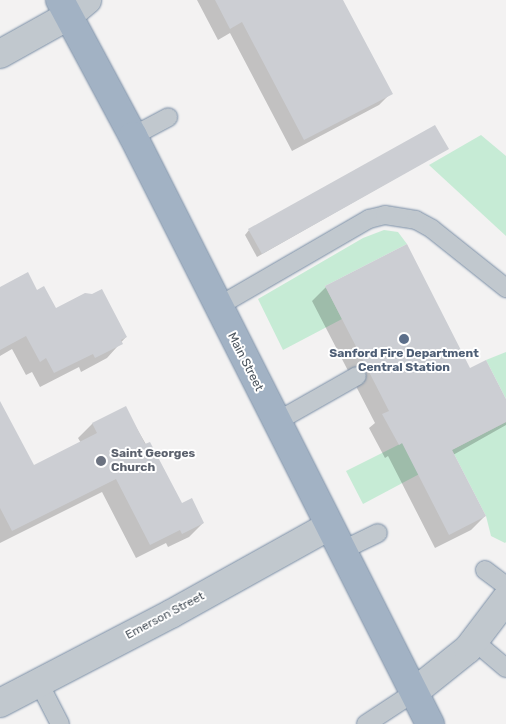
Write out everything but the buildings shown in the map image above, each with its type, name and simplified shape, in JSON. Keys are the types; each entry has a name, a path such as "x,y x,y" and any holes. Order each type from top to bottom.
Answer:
{"highway":[{"name":"Main Street","path":"72,5 133,136 217,307 430,724"}],"street":[{"path":"0,54 72,5"},
{"name":"Emerson Street","path":"0,703 329,526"},
{"path":"413,693 474,641 506,599"}],"lane":[{"path":"133,136 168,117"},
{"path":"217,307 369,219 385,215 416,220 432,229 506,288"},
{"path":"276,422 357,376"},
{"path":"342,551 378,533"},
{"path":"485,570 506,586"},
{"path":"474,641 506,668"},
{"path":"39,682 60,724"},
{"path":"366,724 413,693"}],"green space":[{"path":"481,135 506,156 506,236 429,165"},
{"path":"384,230 398,232 407,244 325,286 342,319 283,350 258,299 363,238"},
{"path":"506,352 506,399 486,360"},
{"path":"506,422 505,543 491,536 486,516 452,450"},
{"path":"408,440 425,471 363,504 346,471"}],"place":[{"name":"Sanford Fire Department Central Station","path":"404,339"},
{"name":"Saint Georges Church","path":"101,461"}]}
